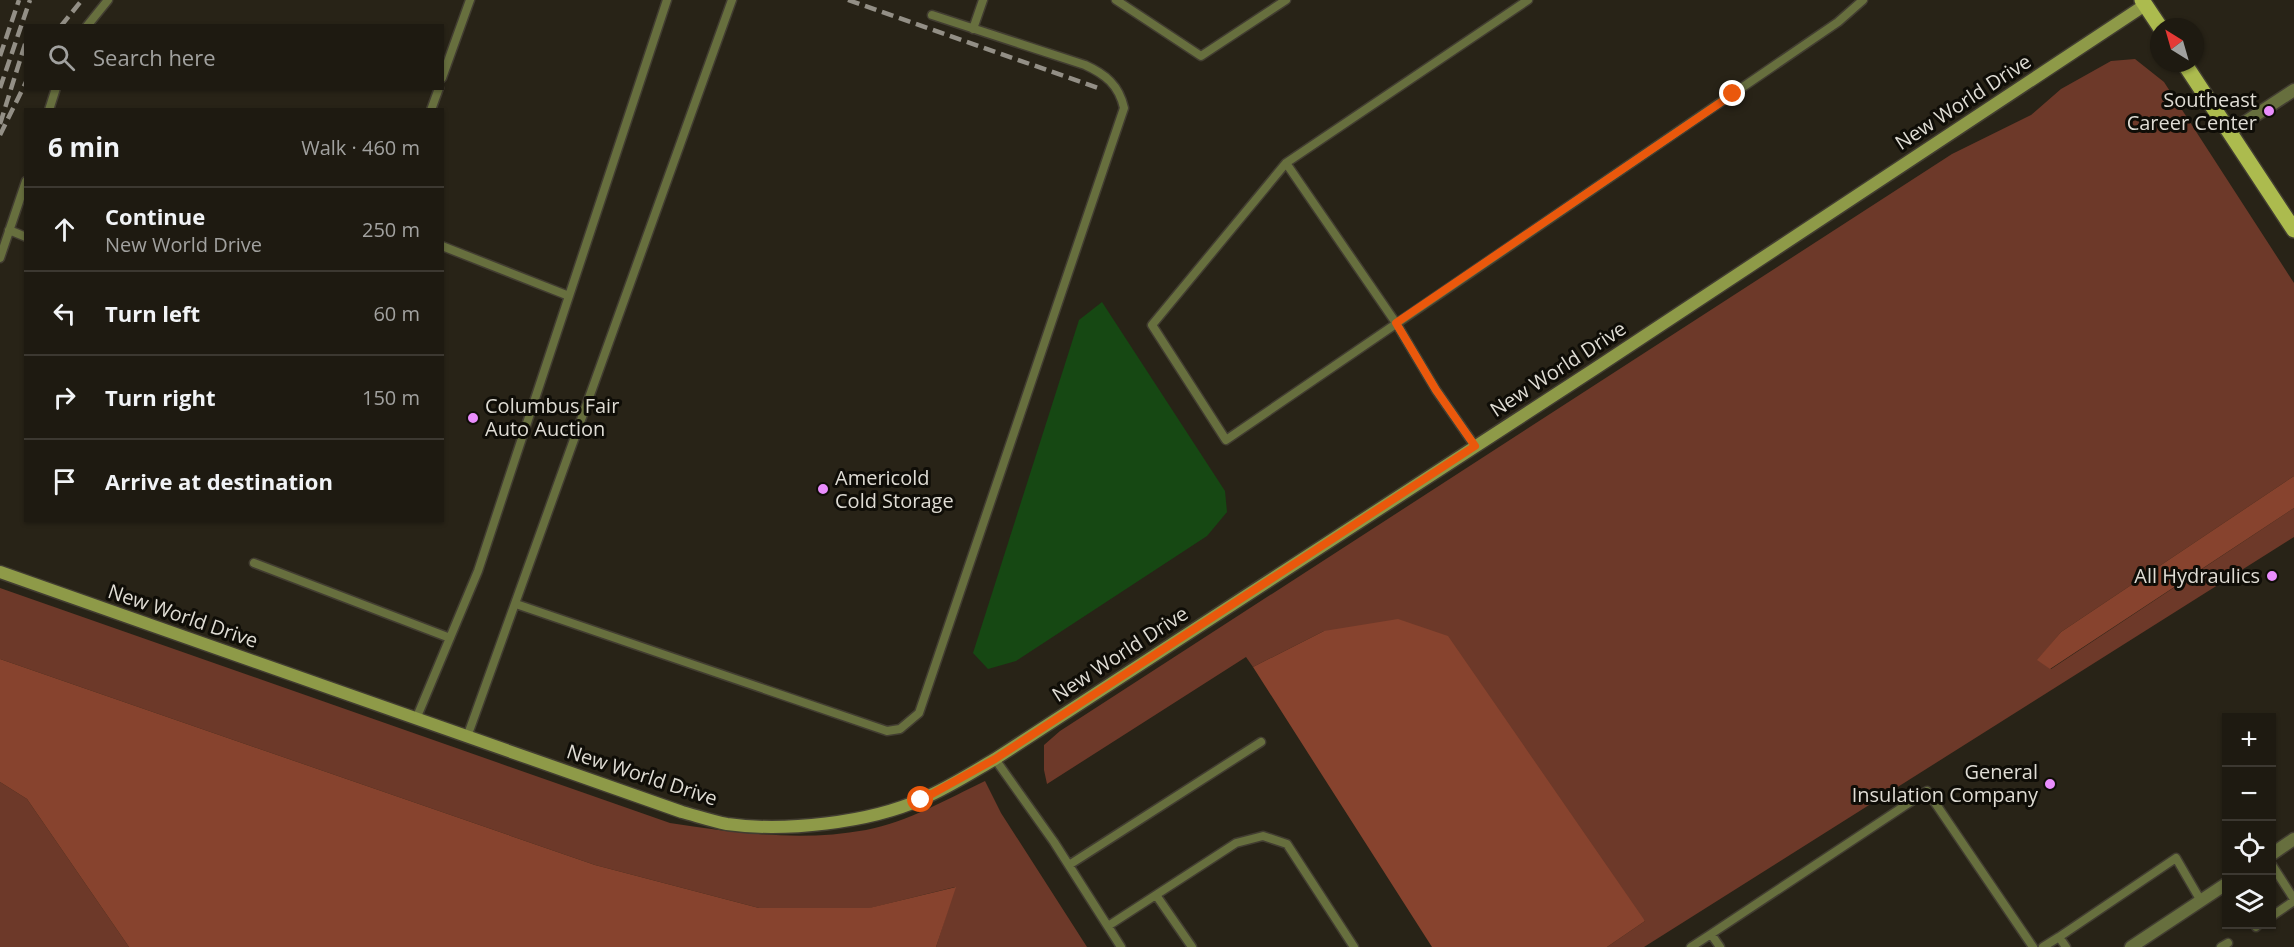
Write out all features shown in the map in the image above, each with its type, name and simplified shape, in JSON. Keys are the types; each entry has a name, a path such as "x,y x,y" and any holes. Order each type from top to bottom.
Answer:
{"main road":[{"path":"2144,2 2154,18"},
{"path":"2190,72 2294,230"}],"street":[{"name":"New World Drive","path":"0,572 682,812 726,824 776,826 828,823 867,817 910,803 960,780 995,759 1475,446 2144,2"},
{"path":"2230,132 2294,90"},
{"path":"2276,851 2294,839"},
{"path":"2137,945 2222,887"}],"lane":[{"path":"89,24 108,0"},
{"path":"444,72 470,0"},
{"path":"416,719 478,570 667,0"},
{"path":"467,736 732,0"},
{"path":"972,29 983,0"},
{"path":"1116,0 1201,57 1286,0"},
{"path":"1528,0 1286,163 1152,325 1226,440 1838,22 1863,0"},
{"path":"516,604 887,731 900,729 919,712 1124,108 1121,95 1102,73 1085,65 932,15"},
{"path":"50,108 55,90"},
{"path":"432,108 438,90"},
{"path":"1286,163 1396,323 1436,390 1475,446"},
{"path":"0,258 24,187"},
{"path":"9,230 24,236"},
{"path":"444,247 569,296"},
{"path":"254,563 450,638"},
{"path":"1069,865 1261,742"},
{"path":"995,759 1069,865 1121,947"},
{"path":"1691,947 1927,791 2032,947"},
{"path":"1108,926 1236,843 1263,836 1287,844 1354,947"},
{"path":"2043,947 2176,858 2201,901"},
{"path":"2276,872 2294,900 2276,913"},
{"path":"1156,895 1192,947"},
{"path":"1711,934 1720,947"},
{"path":"2059,937 2066,947"}],"shaded area":[{"path":"2135,59 2164,82 2294,283 2294,476 2061,632 2038,660 2051,669 2294,508 2294,537 1644,947 1607,947 1645,921 1324,631 1253,667 1246,657 1047,784 1044,770 1044,745 1060,731 1952,154 2031,115 2061,89 2111,61"},
{"path":"1102,302 1225,491 1227,512 1207,536 1016,661 988,669 973,653 1079,320"},
{"path":"2294,476 2294,508 2050,669 2037,660 2061,632"},
{"path":"0,588 670,823 768,835 842,834 897,822 985,781 1001,813 1087,947 936,947 955,887 870,908 759,908 595,865 0,659"},
{"path":"1398,619 1448,636 1645,921 1607,947 1432,947 1253,667 1324,631"},
{"path":"0,659 595,865 759,908 869,908 956,887 936,947 129,947 27,799 0,782"},
{"path":"0,782 27,799 129,947 0,947"}],"railway":[{"path":"0,56 19,0"},
{"path":"0,88 30,0"},
{"path":"63,24 82,0"},
{"path":"848,0 1098,88"},
{"path":"0,124 24,47"},
{"path":"0,135 24,86"}],"place":[{"name":"Southeast Career Center","path":"2269,111"},
{"name":"Columbus Fair Auto Auction","path":"473,418"},
{"name":"Americold Cold Storage","path":"823,489"},
{"name":"All Hydraulics","path":"2272,576"},
{"name":"General Insulation Company","path":"2050,784"}],"route":[{"path":"921,800 995,759 1475,446 1436,390 1396,323 1733,94"}]}
